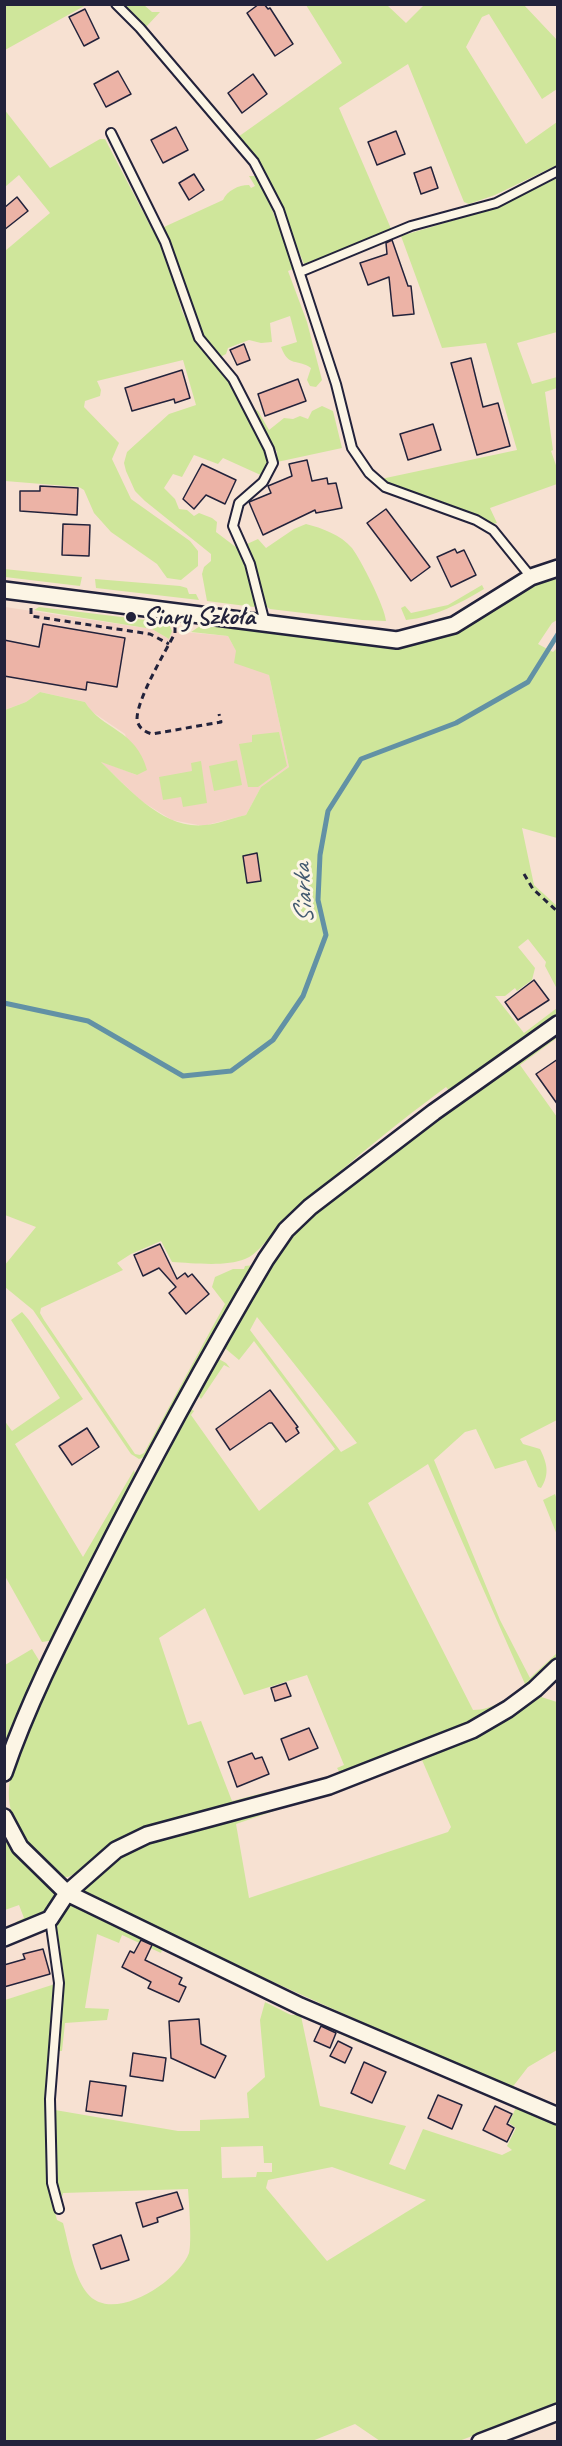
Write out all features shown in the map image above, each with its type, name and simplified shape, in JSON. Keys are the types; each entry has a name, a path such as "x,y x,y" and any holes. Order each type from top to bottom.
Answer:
{"street":[{"path":"4,590 397,640 454,625 531,577 558,567"},
{"path":"4,1773 46,1669 145,1472 237,1308 286,1230 310,1207 434,1112 558,1024"},
{"path":"4,1938 50,1919 67,1893 116,1850 147,1834 330,1786 471,1730 508,1709 535,1689 558,1667"},
{"path":"4,1817 21,1847 67,1893 300,2007 558,2116"},
{"path":"480,2442 558,2412"}],"lane":[{"path":"116,4 140,28 254,162 279,210 336,384 352,448 369,474 385,487 476,520 493,530 531,577"},
{"path":"111,133 156,216 199,338 233,379 269,449 273,463 263,482 239,503 233,526 250,564 265,624"},
{"path":"300,272 411,226 496,203 558,171"},
{"path":"50,1919 59,1983 50,2099 52,2182 59,2209"}],"path":[{"path":"32,603 31,616 150,634 169,644"},
{"path":"169,620 175,625 175,633 148,686 139,710 137,719 139,726 145,732 153,734 221,722 219,714"},
{"path":"524,874 558,912"}],"shaded area":[{"path":"5,607 152,629 169,639 172,631 228,636 236,651 269,675 289,767 261,787 246,815 203,826 172,820 141,801 100,761 137,775 125,734 91,711 85,702 40,692 26,702 5,710"}],"green space":[{"path":"5,4 86,4 86,5 5,50"},
{"path":"122,5 144,5 152,12 160,12 146,27"},
{"path":"306,5 387,5 406,23 424,5 524,5 557,40 557,89 542,99 489,14 482,17 466,47 526,144 557,122 557,165 495,195 469,204 464,202 408,64 339,108 392,231 304,264 268,182 238,137 342,63"},
{"path":"4,109 50,168 100,139 105,139 153,231 156,230 171,269 182,311 194,337 226,377 269,456 265,477 223,458 218,464 194,455 182,477 173,474 164,488 175,499 179,509 187,510 194,516 199,513 217,522 216,532 241,551 253,582 257,603 254,607 207,601 202,574 204,567 211,561 211,554 145,501 135,491 126,471 124,463 127,452 169,414 196,405 183,360 97,381 101,390 100,396 85,401 84,407 119,443 112,459 131,499 190,541 198,551 198,566 181,580 167,578 157,564 111,532 94,513 84,490 79,487 5,481 5,251 50,213 19,175 5,187"},
{"path":"249,176 256,176 263,187 295,268 288,271 307,322 322,380 316,387 310,386 307,380 311,368 287,358 281,347 297,342 290,316 270,323 272,342 261,343 249,340 228,348 226,354 220,357 205,339 174,262 164,227 223,200 230,191 237,187 255,186"},
{"path":"557,178 557,332 517,343 532,384 557,377 557,388 545,392 553,450 551,451 557,468 557,484 490,508 497,523 493,524 481,517 392,486 381,479 517,450 486,343 442,348 401,236 498,207"},
{"path":"322,406 333,411 342,448 277,462 277,452 250,409 258,411 269,430 284,418 293,419 300,416 308,419 312,411"},
{"path":"306,524 331,533 352,548 382,605 386,621 270,609 266,606 247,544 258,539 266,548 294,529"},
{"path":"4,569 82,577 80,586 5,577"},
{"path":"557,574 557,620 552,623 538,644 553,652 557,648 557,838 522,828 534,885 557,906 557,989 545,966 546,962 528,939 518,947 535,968 532,980 517,991 515,988 505,996 495,996 524,1033 557,1008 557,1015 451,1093 446,1087 394,1126 311,1197 249,1257 219,1264 172,1262 161,1241 117,1263 123,1270 41,1308 40,1313 44,1320 135,1454 140,1455 144,1453 225,1304 212,1287 215,1277 233,1269 244,1269 245,1266 255,1265 198,1361 148,1456 139,1459 131,1454 33,1310 5,1287 4,1266 36,1227 5,1215 5,710 26,702 40,692 85,702 100,719 127,738 142,756 147,770 137,775 101,762 123,784 147,805 175,821 190,825 215,823 246,815 261,787 289,767 269,675 234,663 236,651 228,636 191,632 206,622 398,644 418,642 449,634 468,626 526,589"},
{"path":"95,579 180,586 187,588 189,594 196,594 199,600 96,588"},
{"path":"482,585 484,589 475,595 427,616 406,620 401,608 405,606 411,613 448,605"},
{"path":"39,607 163,622 169,624 172,631 169,639 152,629 34,610"},
{"path":"279,732 287,766 258,787 248,787 239,744 252,742 252,735"},
{"path":"237,760 242,785 214,791 209,766"},
{"path":"201,761 207,803 183,807 181,797 163,800 159,777 192,771 191,763"},
{"path":"557,1032 557,1038 520,1065 557,1117 557,1420 520,1439 523,1444 540,1449 546,1464 546,1478 541,1488 538,1487 526,1460 495,1469 476,1429 465,1432 434,1460 500,1620 530,1678 557,1653 557,1661 518,1695 474,1722 342,1776 337,1768 344,1765 307,1675 244,1695 205,1608 159,1638 188,1725 201,1721 232,1801 267,1792 262,1800 130,1833 78,1872 68,1877 61,1877 28,1842 15,1821 9,1799 11,1775 18,1752 72,1632 147,1481 187,1407 194,1411 191,1415 259,1511 335,1449 254,1341 239,1360 226,1349 223,1342 275,1256 296,1229 317,1209 454,1105","holes":["257,1317 357,1443 341,1452 250,1330","428,1464 525,1684 501,1702 488,1708 473,1710 368,1503"]},
{"path":"22,1312 83,1399 15,1444 83,1557 134,1470 137,1480 55,1640 42,1642 5,1576 4,1420 12,1431 60,1398 11,1320"},
{"path":"217,1358 230,1368 224,1365 201,1399 195,1391"},
{"path":"555,1494 557,1500 557,1535 543,1500"},
{"path":"32,1649 40,1662 39,1671 5,1750 5,1665"},
{"path":"538,1696 557,1702 557,2050 528,2067 511,2089 113,1910 84,1892 83,1887 100,1866 150,1839 265,1808","holes":["422,1760 451,1827 448,1832 249,1898 236,1824"]},
{"path":"4,1837 30,1870 54,1893 53,1902 46,1906 46,1911 18,1928 16,1922 24,1918 19,1905 5,1910"},
{"path":"71,1905 78,1905 164,1944 161,1953 122,1935 119,1943 97,1934 85,2008 109,2009 107,2020 65,2023 62,2051 59,2051 64,1978 56,1922 62,1912"},
{"path":"55,1984 46,2102 47,2162 57,2220 63,2223 78,2278 87,2293 98,2302 112,2304 127,2302 143,2296 172,2276 182,2264 190,2248 188,2189 63,2193 62,2197 58,2189 55,2110 178,2131 200,2131 200,2120 249,2118 247,2093 265,2077 260,2020 265,2002 291,2015 297,2015 297,2012 269,1997 264,1998 267,1994 356,2034 360,2043 301,2016 320,2106 406,2126 389,2164 405,2170 423,2129 502,2155 512,2150 507,2146 516,2128 509,2123 518,2103 557,2121 557,2404 459,2441 380,2441 355,2424 312,2441 5,2442 5,2000","holes":["263,2146 264,2163 272,2163 272,2172 257,2172 256,2177 222,2178 221,2147","332,2167 426,2200 327,2261 266,2188 268,2180"]}],"building":[{"path":"259,4 270,8 293,44 275,56 247,13"},
{"path":"85,9 99,38 84,46 69,17"},
{"path":"118,71 131,94 106,107 94,84"},
{"path":"253,74 267,94 242,113 228,93"},
{"path":"176,127 188,150 163,163 151,140"},
{"path":"396,131 405,154 377,165 368,142"},
{"path":"431,167 438,188 421,194 414,173"},
{"path":"194,174 204,190 189,200 179,183"},
{"path":"17,197 28,211 4,230 4,208"},
{"path":"392,240 408,286 411,286 414,314 393,316 389,277 368,285 360,263 387,254 386,243"},
{"path":"244,344 250,360 237,365 230,350"},
{"path":"471,358 483,407 498,403 510,446 477,455 451,363"},
{"path":"182,370 190,398 175,403 174,399 132,411 125,388"},
{"path":"298,379 306,401 265,416 258,394"},
{"path":"433,424 441,450 408,460 400,434"},
{"path":"307,460 312,481 327,478 328,484 336,483 342,508 316,513 315,510 263,535 249,502 271,493 268,486 292,476 289,464"},
{"path":"202,464 236,480 225,504 206,495 194,509 183,499"},
{"path":"40,486 78,488 77,515 20,511 20,491 40,491"},
{"path":"386,509 430,567 411,581 367,523"},
{"path":"63,524 90,525 89,556 62,555"},
{"path":"455,549 457,553 464,550 476,575 451,587 437,557"},
{"path":"43,624 125,638 117,687 87,682 86,690 4,676 4,640 39,647"},
{"path":"257,853 261,881 247,883 243,856"},
{"path":"534,980 549,1000 518,1020 505,1002"},
{"path":"558,1059 558,1105 536,1074"},
{"path":"160,1244 177,1279 185,1273 188,1277 192,1274 209,1294 186,1314 169,1293 176,1287 159,1268 143,1276 134,1255"},
{"path":"270,1390 298,1427 296,1428 299,1433 286,1442 272,1423 269,1423 230,1450 216,1429"},
{"path":"87,1428 99,1447 72,1465 59,1446"},
{"path":"286,1683 291,1696 275,1701 271,1688"},
{"path":"309,1728 318,1748 289,1760 281,1739"},
{"path":"252,1753 255,1759 262,1757 269,1774 237,1787 228,1762"},
{"path":"141,1940 152,1945 145,1960 182,1978 179,1984 186,1987 179,2002 148,1988 151,1982 122,1967 130,1951 134,1953"},
{"path":"43,1949 50,1974 4,1987 4,1965 25,1959 23,1954"},
{"path":"199,2019 201,2044 226,2056 215,2078 171,2058 169,2021"},
{"path":"321,2026 336,2033 330,2048 314,2041"},
{"path":"338,2041 352,2048 345,2063 330,2056"},
{"path":"133,2053 166,2058 163,2081 130,2076"},
{"path":"364,2062 386,2072 372,2103 351,2093"},
{"path":"90,2081 126,2086 122,2116 86,2111"},
{"path":"438,2095 462,2105 452,2129 428,2118"},
{"path":"495,2106 512,2114 507,2124 514,2128 507,2142 483,2130"},
{"path":"177,2192 183,2209 157,2218 158,2222 143,2227 136,2203"},
{"path":"121,2235 129,2260 101,2269 93,2245"}],"waterway":[{"name":"Siarka","path":"4,1003 88,1021 183,1076 231,1071 273,1040 303,996 326,935 318,900 320,855 328,811 361,759 456,723 528,682 558,634"}],"place":[{"name":"Siary Szkoła","path":"131,617"}]}
